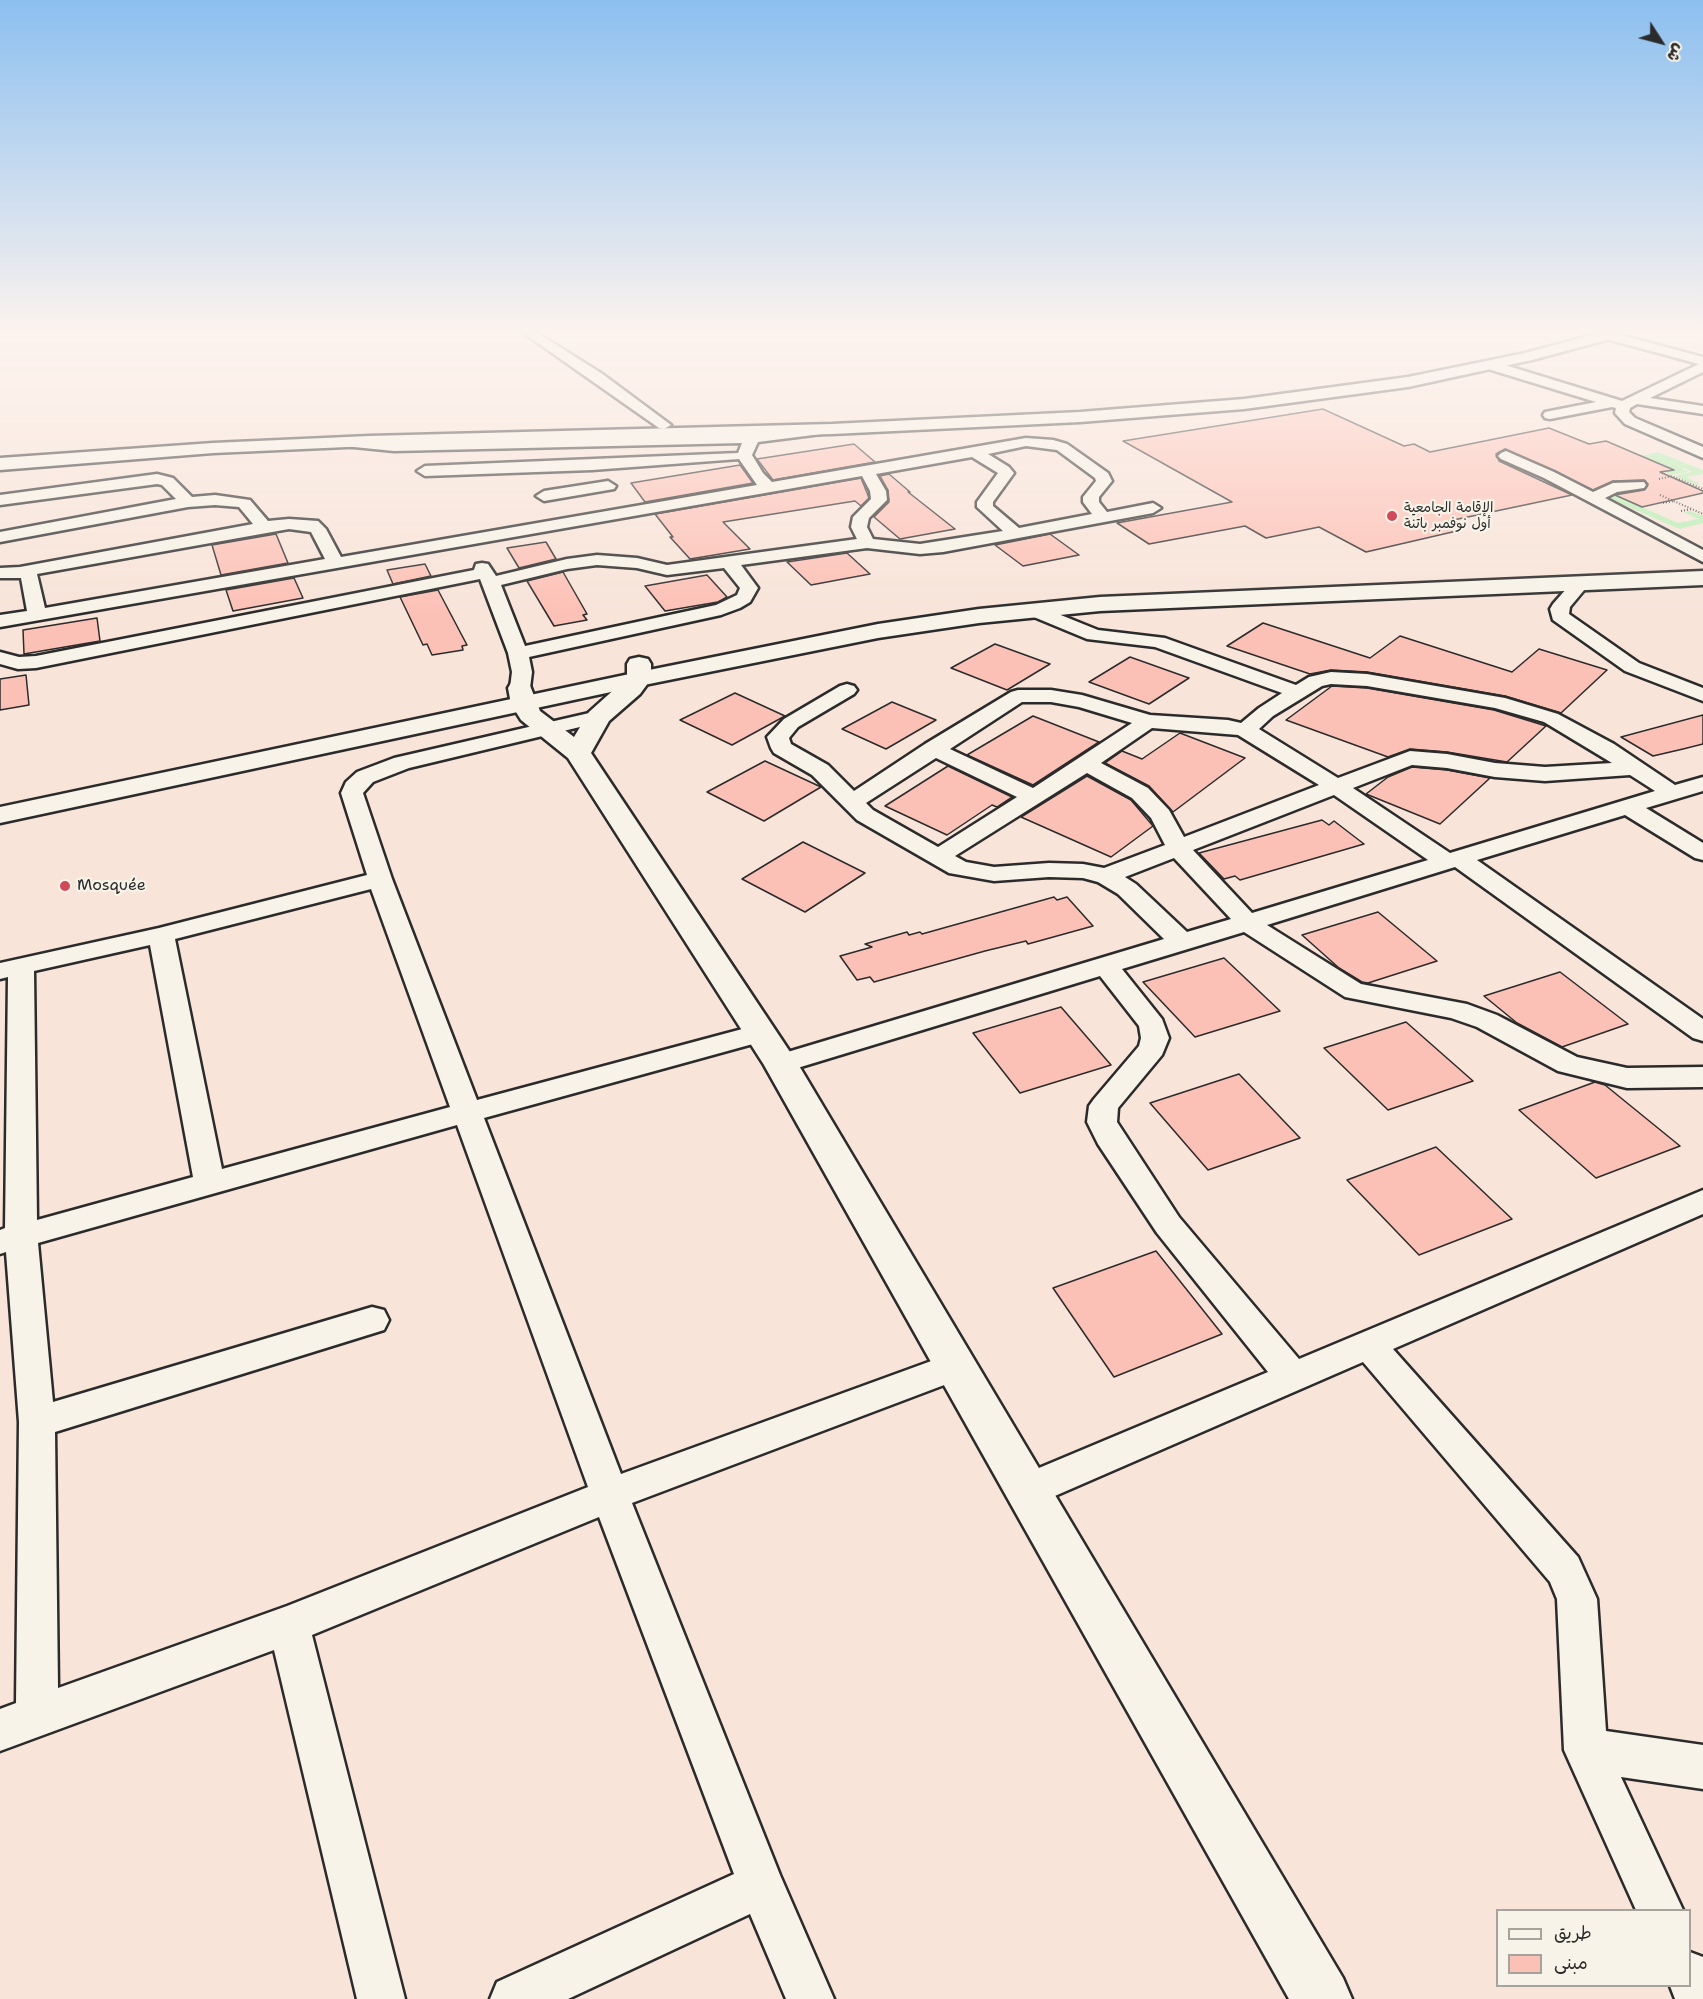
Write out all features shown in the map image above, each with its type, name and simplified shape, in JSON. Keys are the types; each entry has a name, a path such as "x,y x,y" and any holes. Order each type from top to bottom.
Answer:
{"main road":[{"path":"0,455 294,437 593,427"},
{"path":"0,464 213,448 344,442 867,427"},
{"path":"0,815 864,620 1051,596 1136,590 1703,568"},
{"path":"639,671 878,631 1100,604 1703,578"},
{"path":"598,717 631,688 639,671"},
{"path":"522,696 530,715 563,740 771,1049 1322,1999"},
{"path":"0,797 522,696"}],"street":[{"path":"1645,427 1703,453"},
{"path":"344,442 394,447 752,438 832,429"},
{"path":"744,455 752,438"},
{"path":"0,621 867,472 1026,442 1062,447 1102,476 1104,481 1091,497 1091,502 1103,518"},
{"path":"1684,443 1703,445"},
{"path":"974,452 1006,473 985,502 985,507 1016,533"},
{"path":"425,471 592,465 744,455"},
{"path":"744,455 757,476 770,488"},
{"path":"1506,456 1549,475 1703,557"},
{"path":"592,465 632,511"},
{"path":"867,472 878,491 879,500 861,517 859,527 867,543"},
{"path":"0,500 149,478 167,481 188,502"},
{"path":"1593,498 1613,488 1638,485"},
{"path":"544,496 608,486"},
{"path":"0,537 188,502 214,500 244,503 264,527"},
{"path":"0,658 18,663 36,662 317,606 597,560 637,563 667,570 867,543 920,549 972,543 1153,508"},
{"path":"0,573 20,572 289,524 312,525 318,529 336,563"},
{"path":"465,542 488,577 518,653 522,672 522,696"},
{"path":"518,653 721,609 734,604 744,598 749,588 729,562"},
{"path":"297,569 317,606"},
{"path":"20,572 29,575 37,613"},
{"path":"1581,583 1562,604 1559,609 1560,616 1632,666 1703,695"},
{"path":"141,597 154,637"},
{"path":"1036,611 1094,635 1158,642 1297,692"},
{"path":"1245,730 1316,681 1349,678 1498,702 1551,718 1636,768 1672,793"},
{"path":"847,690 791,723 778,737 782,748 820,770 876,823 958,868 994,874 1049,870 1083,871 1106,876 1127,889 1182,942"},
{"path":"853,802 1018,696 1051,696 1082,701 1148,722 1220,726 1245,730 1453,860 1703,1032"},
{"path":"598,717 563,740 402,763 379,770 358,782 352,793 380,879 610,1495 761,1885 810,1999"},
{"path":"938,857 1086,764 1148,722"},
{"path":"933,749 1032,796"},
{"path":"1106,876 1410,758 1545,774 1636,768"},
{"path":"1086,764 1140,793 1161,815 1178,849 1249,924 1354,991 1457,1010 1487,1021 1568,1064 1627,1078 1703,1077"},
{"path":"11,1239 468,1112 771,1049 1106,966 1701,786"},
{"path":"1628,807 1703,853"},
{"path":"37,1717 37,1422 11,1239 10,968 161,935 380,879"},
{"path":"161,935 210,1184"},
{"path":"1106,966 1152,1025 1155,1038 1152,1049 1104,1106 1102,1122 1109,1137 1168,1225 1293,1377"},
{"path":"1028,1490 1703,1202"},
{"path":"37,1422 372,1320"},
{"path":"1368,1344 1564,1570 1577,1599 1586,1750 1658,1909"},
{"path":"0,1730 289,1624 610,1495 956,1366"},
{"path":"289,1624 381,1999"},
{"path":"1586,1750 1703,1767"},
{"path":"514,1999 761,1885"},
{"path":"1691,1980 1700,1999"}],"path":[{"path":"1663,472 1672,476"},
{"path":"1638,485 1703,514"},
{"path":"1663,503 1674,501"},
{"path":"1681,511 1692,509"}],"green space":[{"path":"1658,452 1703,470 1703,474 1686,477 1700,484 1696,485 1675,476 1692,472 1684,468 1682,469 1689,472 1671,475 1664,472 1673,469 1655,461 1637,465 1640,456"},
{"path":"1638,486 1660,497 1617,496 1678,523 1698,519 1684,512 1690,511 1703,516 1703,523 1679,529 1606,497 1617,490"}],"building":[{"path":"1209,427 1363,427 1404,446 1414,444 1430,452 1549,428 1589,444 1606,441 1674,470 1660,472 1703,493 1642,507 1615,495 1644,490 1648,484 1644,480 1613,481 1593,490 1505,449 1496,454 1499,461 1572,495 1444,522 1461,530 1366,552 1319,527 1266,538 1245,526 1149,544 1117,523 1232,502 1123,441"},
{"path":"854,444 875,462 773,480 757,459"},
{"path":"740,465 753,483 645,502 631,483"},
{"path":"889,474 955,529 900,539 874,517 889,502 888,490 880,476"},
{"path":"861,478 869,498 861,506 855,501 723,522 750,549 690,559 670,537 673,537 655,514"},
{"path":"276,534 288,563 221,575 212,545"},
{"path":"1050,534 1079,555 1023,566 995,545"},
{"path":"546,542 556,559 519,568 507,548"},
{"path":"847,553 870,574 811,585 787,562"},
{"path":"425,564 431,576 393,584 387,570"},
{"path":"563,572 587,614 583,615 587,620 554,626 527,581"},
{"path":"707,575 727,597 718,602 665,611 645,586"},
{"path":"294,578 303,598 233,611 226,590"},
{"path":"438,590 467,645 462,646 463,650 432,655 427,644 423,645 400,597"},
{"path":"97,618 100,641 24,654 23,630"},
{"path":"1263,623 1370,658 1400,636 1512,672 1539,649 1607,670 1561,713 1505,696 1367,672 1331,670 1310,674 1227,646"},
{"path":"995,644 1050,664 1007,690 951,668"},
{"path":"1130,657 1189,678 1149,704 1089,682"},
{"path":"26,675 29,705 0,710 0,679"},
{"path":"1332,686 1367,688 1494,710 1546,726 1507,762 1447,752 1410,749 1388,757 1286,720"},
{"path":"735,693 785,716 732,745 680,720"},
{"path":"892,702 936,720 886,749 842,729"},
{"path":"1703,715 1703,744 1653,756 1621,737"},
{"path":"1033,716 1099,742 1033,785 967,755"},
{"path":"1180,733 1245,758 1173,812 1149,786 1105,763 1122,751 1142,759"},
{"path":"765,761 821,787 764,821 707,792"},
{"path":"948,766 1012,797 997,807 992,805 947,835 885,806"},
{"path":"1412,767 1447,770 1490,778 1440,824 1366,794 1388,777"},
{"path":"1087,776 1131,800 1153,826 1111,857 1021,817"},
{"path":"1322,820 1329,825 1334,821 1364,844 1240,880 1235,876 1224,879 1199,853"},
{"path":"803,842 865,873 805,912 742,879"},
{"path":"1054,897 1057,900 1067,897 1093,926 1028,944 1026,941 985,951 874,982 870,977 857,980 840,956 872,947 865,944 907,932 909,935 920,932 922,934"},
{"path":"1378,912 1437,961 1368,983 1362,982 1339,968 1302,935"},
{"path":"1224,958 1280,1011 1195,1037 1143,982"},
{"path":"1560,972 1628,1024 1562,1047 1517,1023 1484,996"},
{"path":"1061,1007 1111,1065 1020,1093 973,1033"},
{"path":"1406,1022 1473,1081 1388,1110 1324,1048"},
{"path":"1239,1074 1300,1138 1208,1170 1150,1103"},
{"path":"1595,1082 1605,1085 1680,1146 1596,1178 1519,1110"},
{"path":"1436,1147 1512,1219 1419,1255 1347,1180"},
{"path":"1156,1251 1222,1334 1114,1377 1053,1288"}],"place":[{"name":"الإقامة الجامعية أول نوفمبر باتنة","path":"1392,516"},
{"name":"Mosquée","path":"65,886"}]}
